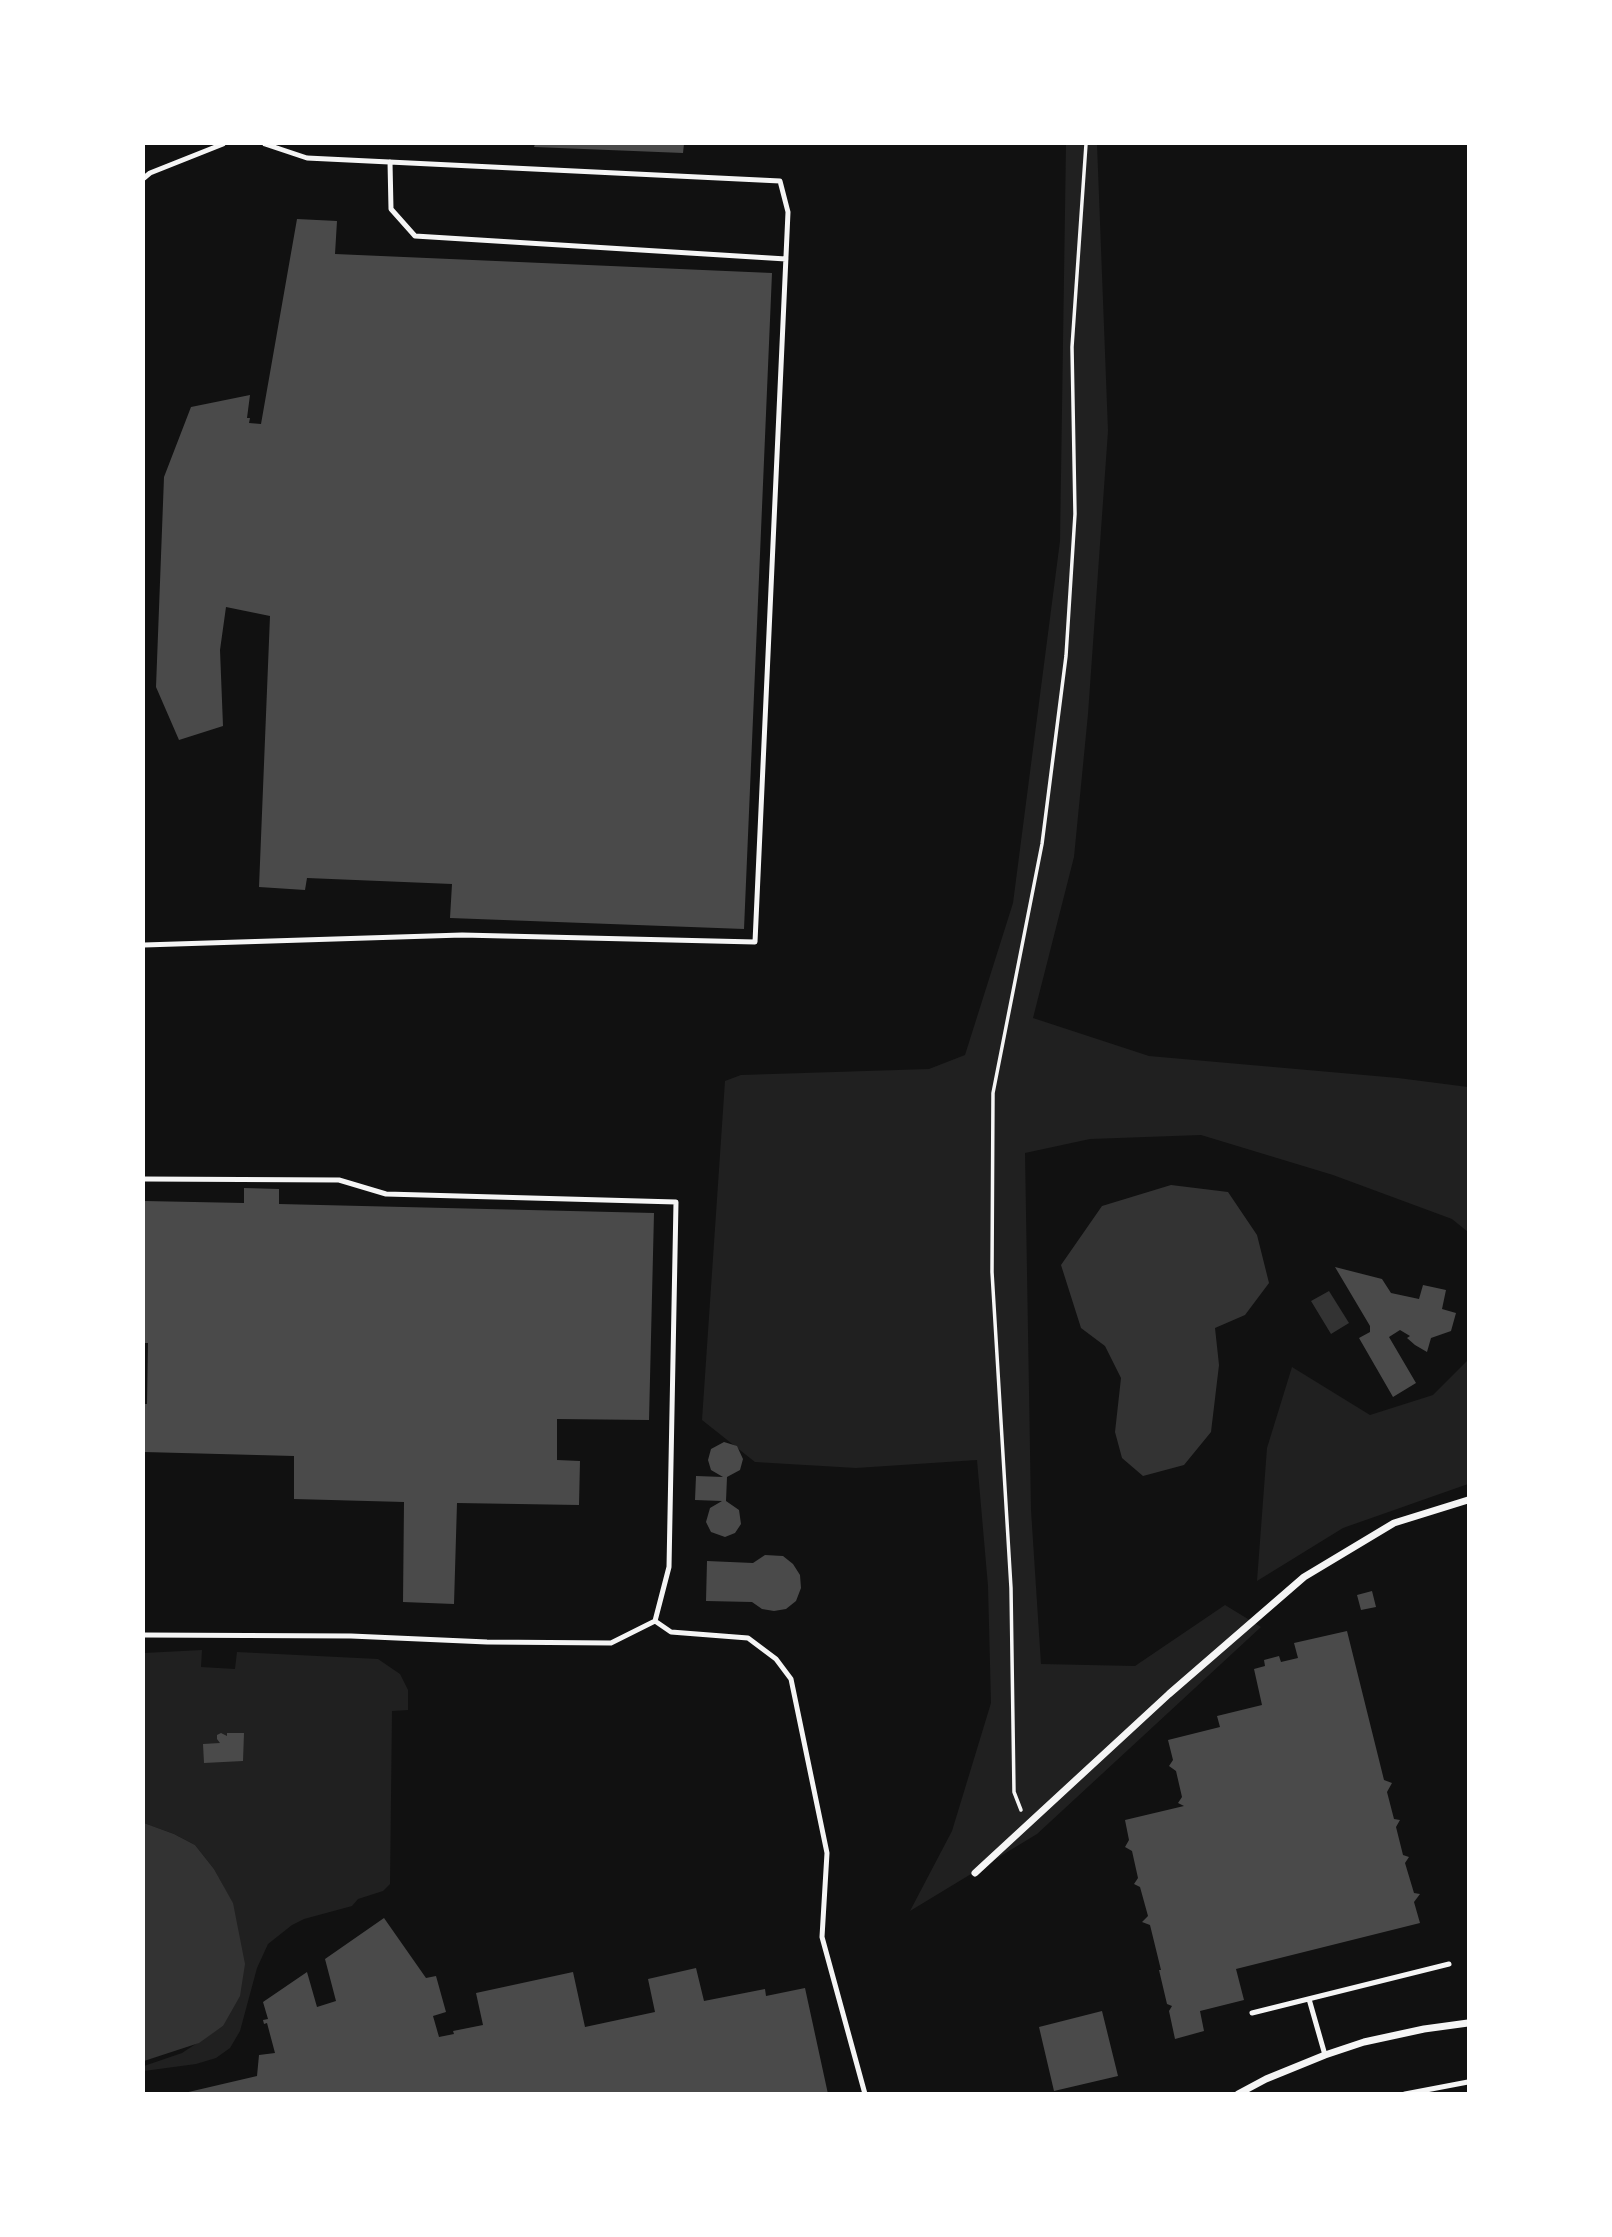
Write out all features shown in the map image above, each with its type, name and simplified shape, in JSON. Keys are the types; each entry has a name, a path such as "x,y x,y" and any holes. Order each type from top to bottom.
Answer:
{"street":[{"path":"975,1873 1169,1694 1304,1577 1394,1523 1468,1500"},
{"path":"1238,2094 1325,2054 1364,2042 1424,2029 1468,2024"}],"lane":[{"path":"144,178 150,173 223,144"},
{"path":"144,945 462,935 755,942 788,212 780,181 307,158 265,144"},
{"path":"390,162 391,209 415,236 786,259"},
{"path":"144,1179 339,1180 386,1194 676,1202 669,1567 655,1621 611,1643 486,1642 351,1636 144,1635"},
{"path":"655,1621 671,1632 748,1638 776,1659 791,1679 827,1853 822,1937 865,2094"},
{"path":"1252,2013 1449,1964"},
{"path":"1309,1998 1325,2054"},
{"path":"1405,2094 1468,2082"}],"path":[{"path":"1026,1826 1014,1792 1010,1588 992,1272 993,1093 1042,844 1066,656 1075,514 1072,347 1086,144"}],"shaded area":[{"path":"1066,144 1097,144 1108,431 1088,714 1074,857 1033,1018 1149,1056 1398,1078 1468,1087 1468,1232 1452,1219 1333,1175 1201,1135 1090,1139 1025,1153 1031,1510 1041,1664 1135,1666 1225,1605 1261,1627 1037,1834 910,1911 952,1831 991,1703 988,1586 977,1460 856,1468 755,1462 702,1420 725,1081 741,1075 929,1069 965,1055 1013,903 1060,541"},
{"path":"1171,1185 1228,1192 1257,1235 1269,1283 1245,1315 1215,1328 1219,1365 1211,1432 1184,1465 1143,1476 1122,1458 1115,1432 1121,1378 1105,1346 1081,1328 1061,1265 1102,1206"},
{"path":"1329,1291 1349,1323 1331,1334 1311,1301"},
{"path":"1468,1360 1468,1484 1343,1528 1257,1581 1267,1448 1292,1367 1370,1415 1433,1395"},
{"path":"202,1650 201,1667 235,1669 237,1652 378,1659 400,1674 408,1690 408,1710 392,1711 390,1884 383,1891 358,1899 352,1906 304,1919 268,1944 257,1968 240,2031 230,2048 216,2058 196,2064 144,2071 144,2066 182,2053 223,2026 233,1904 214,1869 195,1845 144,1823 144,1653"},
{"path":"144,1823 195,1845 214,1869 233,1903 245,1964 240,1996 223,2026 199,2043 144,2061"}],"building":[{"path":"535,144 684,144 683,153 534,147"},
{"path":"297,219 337,221 335,254 772,273 744,929 450,918 452,884 307,878 305,890 259,887 270,616 226,607 220,650 223,726 179,740 156,687 164,477 191,407 250,395 247,418 250,418 249,423 261,424"},
{"path":"244,1188 279,1189 279,1204 654,1213 649,1420 557,1419 557,1460 580,1461 579,1505 457,1503 454,1604 403,1602 404,1502 294,1499 294,1456 144,1452 148,1343 144,1343 144,1201 244,1203"},
{"path":"1335,1267 1382,1279 1391,1293 1419,1299 1423,1285 1446,1290 1442,1309 1456,1313 1451,1331 1431,1338 1427,1352 1415,1345 1407,1338 1410,1336 1400,1330 1389,1337 1416,1383 1393,1397 1359,1338 1370,1332 1370,1326"},
{"path":"724,1442 737,1446 743,1459 740,1470 727,1477 726,1501 739,1510 741,1524 735,1533 725,1537 711,1532 706,1522 710,1508 722,1501 695,1500 696,1476 723,1477 711,1470 708,1460 711,1449"},
{"path":"765,1555 783,1556 793,1564 800,1575 801,1588 796,1601 786,1609 762,1609 752,1602 706,1601 707,1561 753,1563"},
{"path":"1372,1591 1376,1607 1361,1610 1357,1595"},
{"path":"1347,1631 1384,1780 1392,1783 1387,1792 1394,1819 1400,1820 1396,1827 1403,1855 1409,1857 1405,1863 1414,1893 1420,1894 1414,1902 1420,1923 1236,1969 1244,2000 1200,2011 1204,2031 1175,2039 1169,2011 1172,2006 1167,2004 1150,1925 1142,1922 1148,1916 1140,1887 1134,1884 1138,1878 1132,1851 1125,1847 1129,1840 1125,1820 1184,1806 1178,1803 1182,1797 1176,1771 1169,1766 1173,1760 1168,1740 1220,1727 1217,1716 1262,1705 1254,1669 1265,1666 1264,1660 1279,1656 1281,1662 1298,1658 1294,1643"},
{"path":"221,1733 227,1736 227,1733 244,1733 243,1761 204,1763 203,1744 220,1743 217,1735"},
{"path":"384,1918 426,1978 436,1976 446,2012 433,2016 439,2037 454,2034 453,2031 483,2025 476,1993 573,1972 585,2027 655,2012 648,1979 696,1968 704,2001 765,1989 766,1996 805,1988 828,2094 180,2094 257,2076 259,2055 275,2053 267,2023 264,2024 263,2020 268,2019 263,2002 307,1972 317,2007 336,2001 325,1959"},
{"path":"1102,2011 1118,2076 1054,2091 1039,2027"}]}
